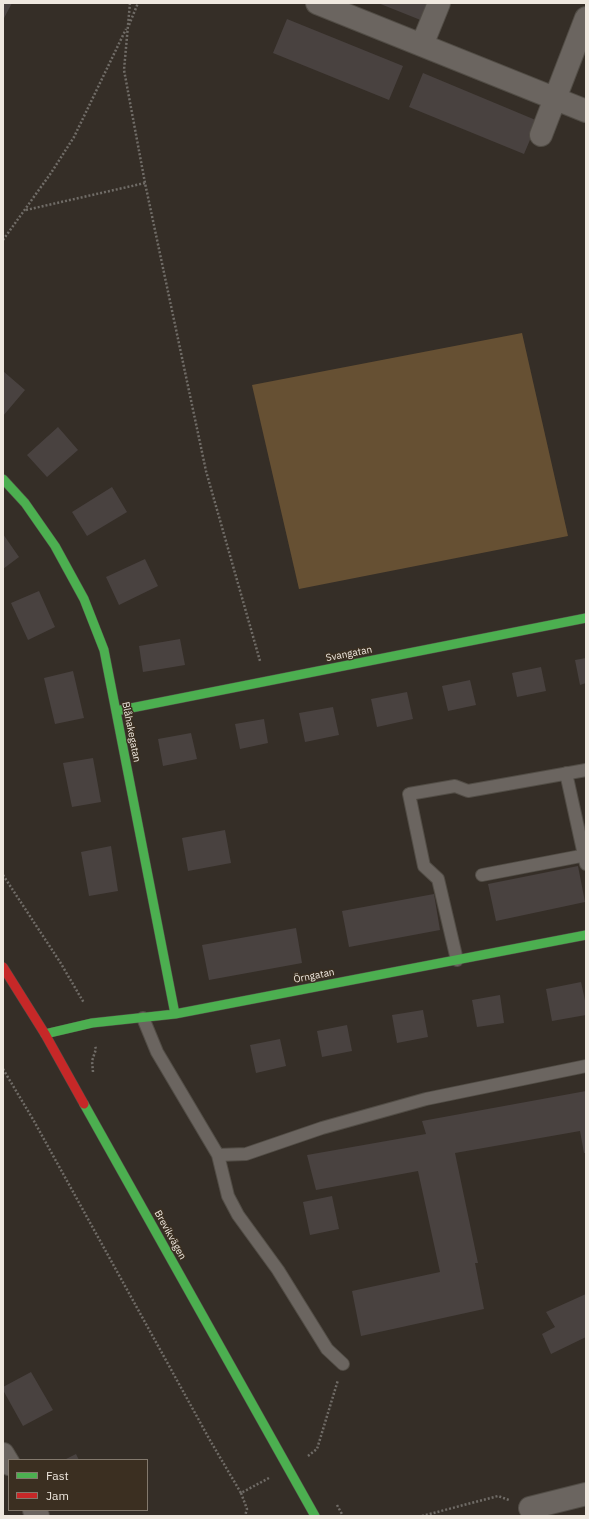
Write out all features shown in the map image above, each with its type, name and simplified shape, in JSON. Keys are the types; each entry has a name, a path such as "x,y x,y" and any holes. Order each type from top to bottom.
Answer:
{"street":[{"path":"317,3 586,111"},
{"path":"422,45 439,3"},
{"path":"541,136 586,18"},
{"name":"Blåhakegatan","path":"3,479 25,503 54,546 84,599 104,650 175,1014"},
{"name":"Svangatan","path":"116,712 586,618"},
{"name":"Örngatan","path":"45,1034 92,1023 175,1014 586,935"},
{"name":"Brevikvägen","path":"3,967 45,1034 315,1516"},
{"path":"530,1508 586,1494"}],"lane":[{"path":"457,960 438,879 424,866 409,794 455,786 468,791 586,770"},
{"path":"482,875 585,858 566,773"},
{"path":"143,1018 157,1052 218,1155 228,1196 238,1215 278,1270 327,1349 343,1364"},
{"path":"218,1155 246,1154 322,1128 426,1099 586,1066"}],"path":[{"path":"130,3 124,70 145,183 206,471 266,682"},
{"path":"3,240 25,210 74,136 128,27 138,3"},
{"path":"25,210 145,183"},
{"path":"3,875 60,962 85,1005 92,1023 96,1049 92,1061 94,1074"},
{"path":"3,1069 34,1121 207,1435 241,1493 247,1509 246,1516"},
{"path":"241,1493 287,1468 317,1449 343,1364"},
{"path":"305,1448 312,1462"},
{"path":"422,1516 498,1496 530,1508"},
{"path":"335,1502 343,1516"}],"shaded area":[{"path":"522,333 568,536 299,589 252,385"}],"building":[{"path":"3,3 12,3 3,20"},
{"path":"378,3 430,3 423,21"},
{"path":"287,19 403,66 389,100 273,53"},
{"path":"423,73 538,121 524,154 409,107"},
{"path":"3,371 25,390 3,416"},
{"path":"58,427 78,450 47,477 27,455"},
{"path":"112,487 127,512 87,536 72,512"},
{"path":"3,534 19,557 3,569"},
{"path":"145,559 158,586 119,605 106,577"},
{"path":"39,591 55,627 28,640 11,603"},
{"path":"180,639 185,665 143,672 139,646"},
{"path":"586,658 586,683 580,685 575,660"},
{"path":"541,667 546,691 517,697 512,673"},
{"path":"73,671 84,718 55,724 44,678"},
{"path":"470,680 476,705 448,711 442,686"},
{"path":"407,692 413,719 377,727 371,699"},
{"path":"333,707 339,735 305,742 299,713"},
{"path":"264,719 268,743 240,749 235,724"},
{"path":"191,733 197,759 163,766 158,739"},
{"path":"93,758 101,802 72,807 63,763"},
{"path":"225,830 231,863 188,871 182,838"},
{"path":"111,846 118,891 89,896 81,852"},
{"path":"578,866 585,902 496,921 488,884"},
{"path":"434,894 440,930 349,947 342,911"},
{"path":"296,928 302,963 209,980 202,945"},
{"path":"581,982 586,1005 586,1015 552,1021 546,989"},
{"path":"500,995 504,1023 477,1027 472,1000"},
{"path":"423,1010 428,1037 397,1043 392,1015"},
{"path":"347,1025 352,1051 322,1057 317,1031"},
{"path":"280,1039 286,1066 256,1073 250,1045"},
{"path":"586,1091 586,1153 584,1153 580,1131 455,1153 478,1263 475,1263 484,1309 361,1336 352,1291 440,1272 418,1171 316,1190 307,1155 426,1134 422,1121"},
{"path":"332,1196 339,1229 310,1235 303,1202"},
{"path":"586,1294 586,1337 551,1354 542,1334 555,1327 546,1312"},
{"path":"31,1372 53,1410 23,1426 3,1390 3,1387"},
{"path":"76,1454 78,1459 66,1459"}],"traffic: fast":[{"path":"3,479 25,503 55,546 84,599 104,650 175,1014"},
{"path":"116,711 586,618"},
{"path":"45,1034 92,1023 175,1014 586,935"},
{"path":"84,1104 315,1516"}],"traffic: jam":[{"path":"3,967 45,1034 84,1104"}]}
